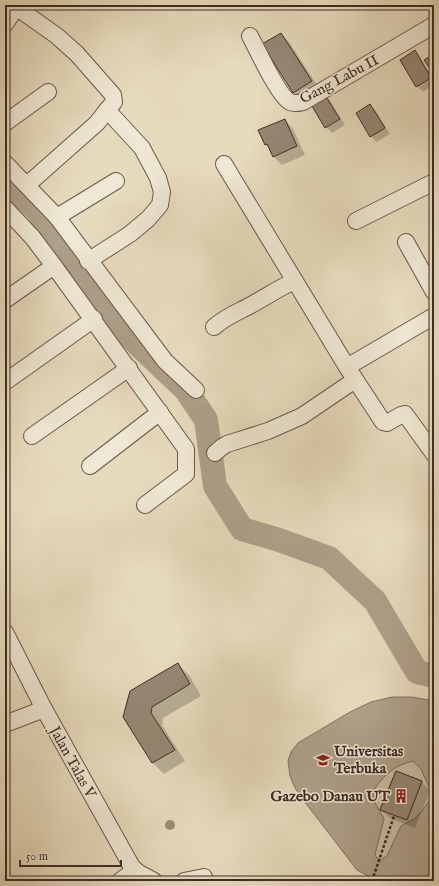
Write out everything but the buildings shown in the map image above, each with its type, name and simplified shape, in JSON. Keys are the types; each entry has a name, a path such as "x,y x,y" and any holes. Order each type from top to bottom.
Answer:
{"street":[{"path":"5,24 17,6 77,54 113,95 114,102 97,123 27,185"},
{"name":"Gang Labu II","path":"250,36 281,92 291,102 296,103 303,102 434,25"},
{"path":"5,123 48,92"},
{"path":"88,261 130,234 148,219 160,205 162,192 158,178 142,148 107,110"},
{"path":"224,164 351,373 383,422 387,423 405,414 434,454"},
{"path":"8,173 27,185 57,217 88,261 165,361 196,390"},
{"path":"57,217 116,181"},
{"path":"356,221 434,182"},
{"path":"7,212 33,238 94,319 186,449 186,474 145,505"},
{"path":"406,242 434,292"},
{"path":"5,300 54,266"},
{"path":"214,327 228,317 295,281"},
{"path":"215,453 227,444 268,431 302,416 351,373 434,316"},
{"path":"5,382 94,319"},
{"path":"32,436 128,368"},
{"path":"90,466 160,412"},
{"name":"Jalan Talas V","path":"5,632 44,709 132,867 154,881"},
{"path":"5,724 44,709"},
{"path":"120,881 136,870"},
{"path":"184,881 204,877"}],"path":[{"path":"372,881 394,816"}],"shaded area":[{"path":"392,697 412,697 434,701 434,881 378,881 357,870 304,801 295,788 290,776 288,761 291,752 298,743 350,712 371,702","holes":["413,761 421,769 433,796 423,810 414,819 401,826 387,856 381,860 376,857 375,854 384,819 375,803 373,791 385,776 400,765"]},
{"path":"413,761 421,769 433,796 423,810 414,819 401,826 387,856 381,860 376,857 375,854 384,819 375,803 373,791 381,780 390,772 406,763","holes":["396,771 422,781 407,820 380,809"]}],"waterway":[{"path":"5,182 35,208 129,336 186,390 206,420 215,486 242,529 279,540 329,558 375,601 417,672 434,676"}],"place":[{"name":"Universitas Terbuka","path":"323,760"},
{"name":"Gazebo Danau UT","path":"401,796"}]}
